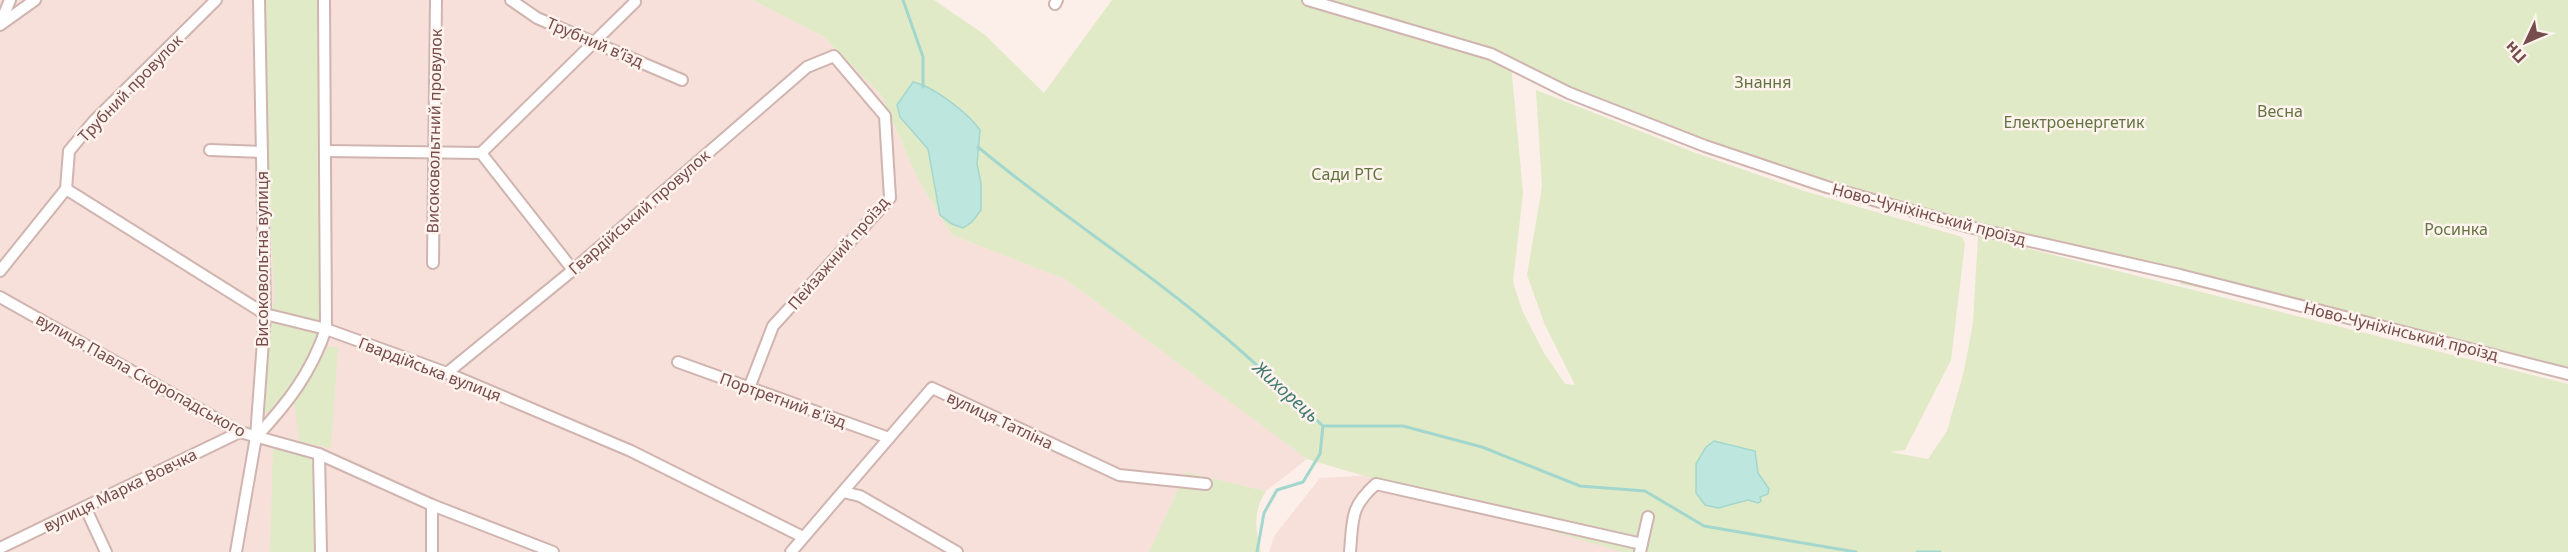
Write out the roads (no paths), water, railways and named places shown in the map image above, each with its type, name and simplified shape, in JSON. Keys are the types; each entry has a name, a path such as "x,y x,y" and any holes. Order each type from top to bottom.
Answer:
{"street":[{"path":"0,24 10,0"},
{"path":"0,24 35,0"},
{"name":"Трубний провулок","path":"66,189 69,151 94,121 216,0"},
{"name":"Високовольтна вулиця","path":"237,552 256,436 265,314 259,0"},
{"path":"256,436 291,396 316,359 326,329 324,0"},
{"name":"Високовольтний провулок","path":"432,262 436,0"},
{"name":"Трубний в’їзд","path":"511,0 537,18 682,80"},
{"name":"Ново-Чуніхінський проїзд","path":"1308,0 1491,54 1577,96 1705,146 1827,187 1973,228 2181,275 2568,374"},
{"path":"325,151 481,153 634,2"},
{"name":"Гвардійський провулок","path":"447,373 573,270 807,67 834,56"},
{"name":"Пейзажний проїзд","path":"749,388 773,326 890,198 885,116 834,56"},
{"path":"210,150 262,152"},
{"path":"481,153 573,270"},
{"path":"0,271 66,189"},
{"name":"Гвардійська вулиця","path":"66,189 265,314 326,329 447,373 631,451 803,537"},
{"name":"вулиця Павла Скоропадського","path":"0,297 240,432 319,454 432,505 553,552"},
{"name":"Портретний в'їзд","path":"678,362 889,438"},
{"name":"вулиця Татліна","path":"791,552 932,388 1119,476 1206,484"},
{"name":"вулиця Марка Вовчка","path":"0,548 240,432"},
{"path":"319,454 321,552"},
{"path":"1350,552 1353,517 1360,498 1377,484 1641,548 1648,517"},
{"path":"843,492 860,496 957,552"},
{"path":"432,505 432,552"},
{"path":"86,507 106,552"}],"water":[{"path":"913,82 949,101 980,130 977,164 981,183 981,210 972,222 963,228 952,224 940,215 928,149 900,117 897,105"},
{"path":"1714,441 1755,451 1758,473 1769,489 1768,494 1760,497 1761,501 1758,503 1748,500 1718,508 1705,505 1696,493 1696,464 1706,447"}],"waterway":[{"name":"Жихорець","path":"903,0 923,57 923,87"},
{"name":"Жихорець","path":"978,147 1185,304 1323,426 1403,426 1482,447 1580,486 1645,491 1704,526 1856,552"},
{"path":"1257,552 1264,513 1277,490 1303,482 1320,454 1323,426"},
{"name":"Жихорець","path":"1917,552 1940,552"}],"park label":[{"name":"Знання","path":"1763,82"},
{"name":"Весна","path":"2280,111"},
{"name":"Електроенергетик","path":"2074,122"},
{"name":"Сади РТС","path":"1347,174"},
{"name":"Росинка","path":"2456,229"}]}
